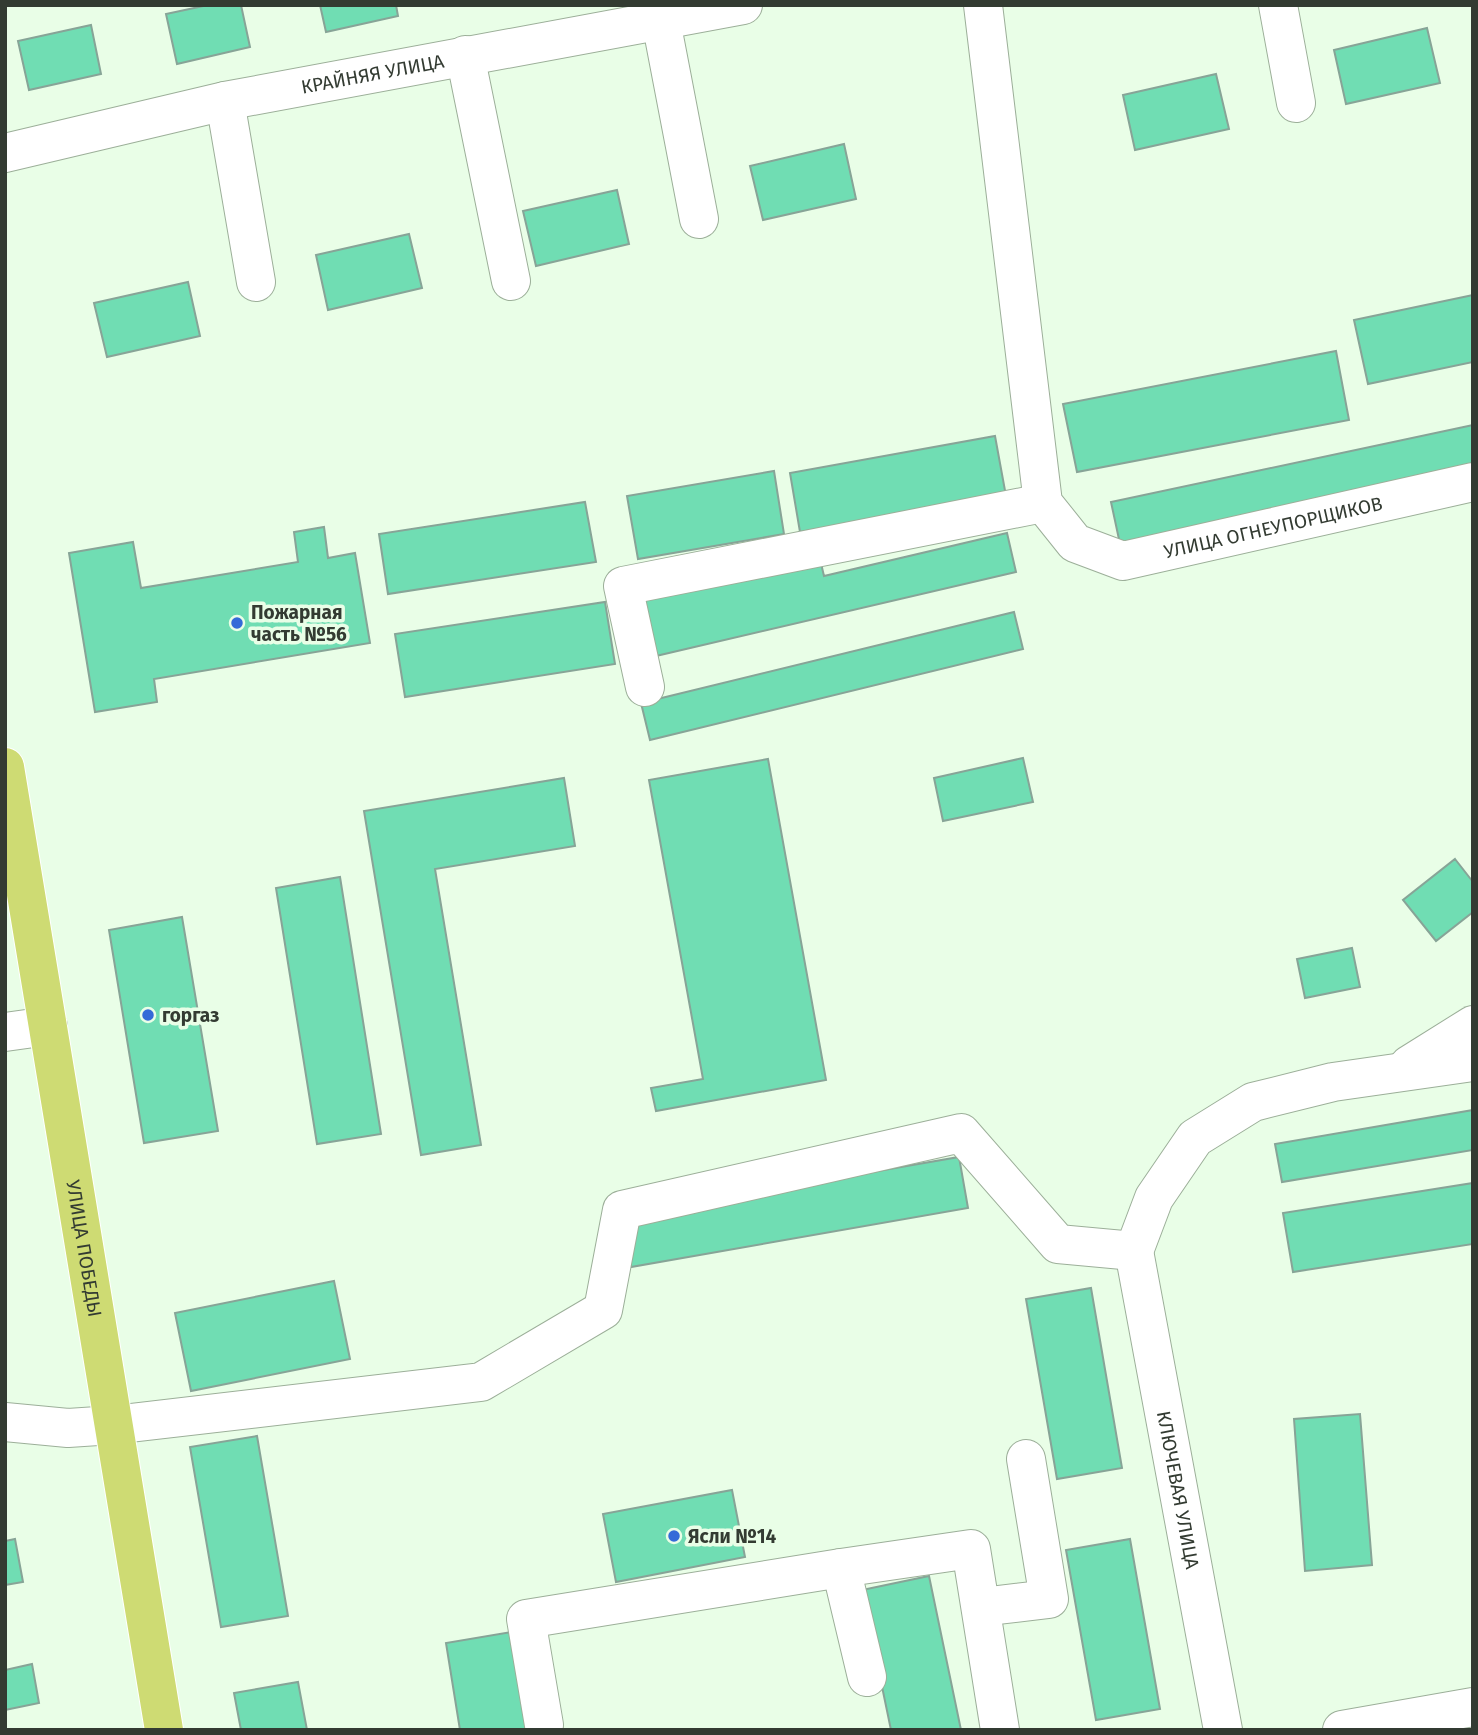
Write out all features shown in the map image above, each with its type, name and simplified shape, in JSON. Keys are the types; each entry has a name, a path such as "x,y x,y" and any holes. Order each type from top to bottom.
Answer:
{"main road":[{"name":"УЛИЦА ПОБЕДЫ","path":"5,769 164,1730"}],"street":[{"name":"КРАЙНЯЯ УЛИЦА","path":"5,153 225,100 743,5"},
{"path":"645,687 624,586 1043,502 983,5"},
{"path":"1278,5 1296,103"},
{"path":"661,21 699,219"},
{"path":"465,55 511,281"},
{"path":"225,100 256,282"},
{"name":"УЛИЦА ОГНЕУПОРЩИКОВ","path":"1043,502 1075,543 1123,561 1473,482"},
{"path":"1399,1071 1473,1025"},
{"path":"5,1032 48,1026"},
{"path":"5,1422 68,1428 113,1425 481,1382 603,1310 622,1210 961,1133 1058,1244 1134,1251 1154,1198 1195,1138 1253,1102 1333,1082 1473,1062"},
{"name":"КЛЮЧЕВАЯ УЛИЦА","path":"1134,1251 1223,1730"},
{"path":"981,1607 1049,1599 1026,1460"},
{"path":"544,1725 526,1619 971,1549 1000,1730"},
{"path":"841,1568 867,1677"},
{"path":"1342,1730 1473,1707"}],"building":[{"path":"208,5 241,5 250,47 177,64 166,14"},
{"path":"320,5 396,5 398,16 326,32"},
{"path":"91,25 101,74 29,90 18,41"},
{"path":"1427,28 1440,83 1346,104 1334,50"},
{"path":"1216,74 1229,129 1135,150 1123,95"},
{"path":"844,144 856,199 763,220 750,166"},
{"path":"617,190 629,244 536,266 523,211"},
{"path":"409,234 422,288 328,310 316,255"},
{"path":"188,282 200,336 107,357 94,303"},
{"path":"1473,295 1473,362 1368,384 1354,320"},
{"path":"1336,351 1349,420 1077,472 1063,404"},
{"path":"1473,425 1473,469 1120,544 1111,502"},
{"path":"995,436 1006,496 800,532 790,473"},
{"path":"774,471 784,534 638,559 627,496"},
{"path":"585,502 596,562 388,594 379,534"},
{"path":"324,527 328,558 355,553 370,643 154,679 157,702 95,712 69,553 133,542 141,588 298,562 294,532"},
{"path":"1007,533 1016,572 656,656 642,596 819,555 824,576"},
{"path":"605,602 615,664 405,697 395,634"},
{"path":"1014,612 1023,649 650,740 641,703"},
{"path":"1023,758 1033,802 943,821 934,778"},
{"path":"768,759 826,1080 656,1111 651,1088 703,1079 649,780"},
{"path":"564,778 575,846 435,869 481,1145 421,1155 364,811"},
{"path":"1455,859 1473,882 1473,912 1436,941 1403,900"},
{"path":"340,877 381,1134 317,1144 276,888"},
{"path":"182,917 218,1131 144,1143 109,930"},
{"path":"1352,948 1360,987 1305,998 1297,959"},
{"path":"1473,1110 1473,1150 1282,1182 1275,1144"},
{"path":"959,1157 968,1208 631,1267 622,1215"},
{"path":"1473,1183 1473,1244 1293,1272 1283,1213"},
{"path":"334,1281 350,1359 191,1391 175,1313"},
{"path":"1091,1288 1122,1468 1057,1479 1026,1299"},
{"path":"1360,1414 1372,1565 1305,1571 1294,1419"},
{"path":"257,1436 288,1616 221,1627 190,1447"},
{"name":"Ясли №14","path":"732,1490 745,1557 616,1582 603,1514"},
{"path":"15,1539 23,1582 5,1585 5,1541"},
{"path":"1130,1539 1160,1709 1096,1720 1066,1550"},
{"path":"929,1576 961,1730 891,1730 862,1590"},
{"path":"511,1632 527,1730 460,1730 446,1643"},
{"path":"32,1664 39,1703 5,1710 5,1670"},
{"path":"298,1682 307,1730 241,1730 234,1693"}],"place":[{"name":"Пожарная часть №56","path":"237,623"},
{"name":"горгаз","path":"148,1015"},
{"name":"Ясли №14","path":"674,1536"}]}
